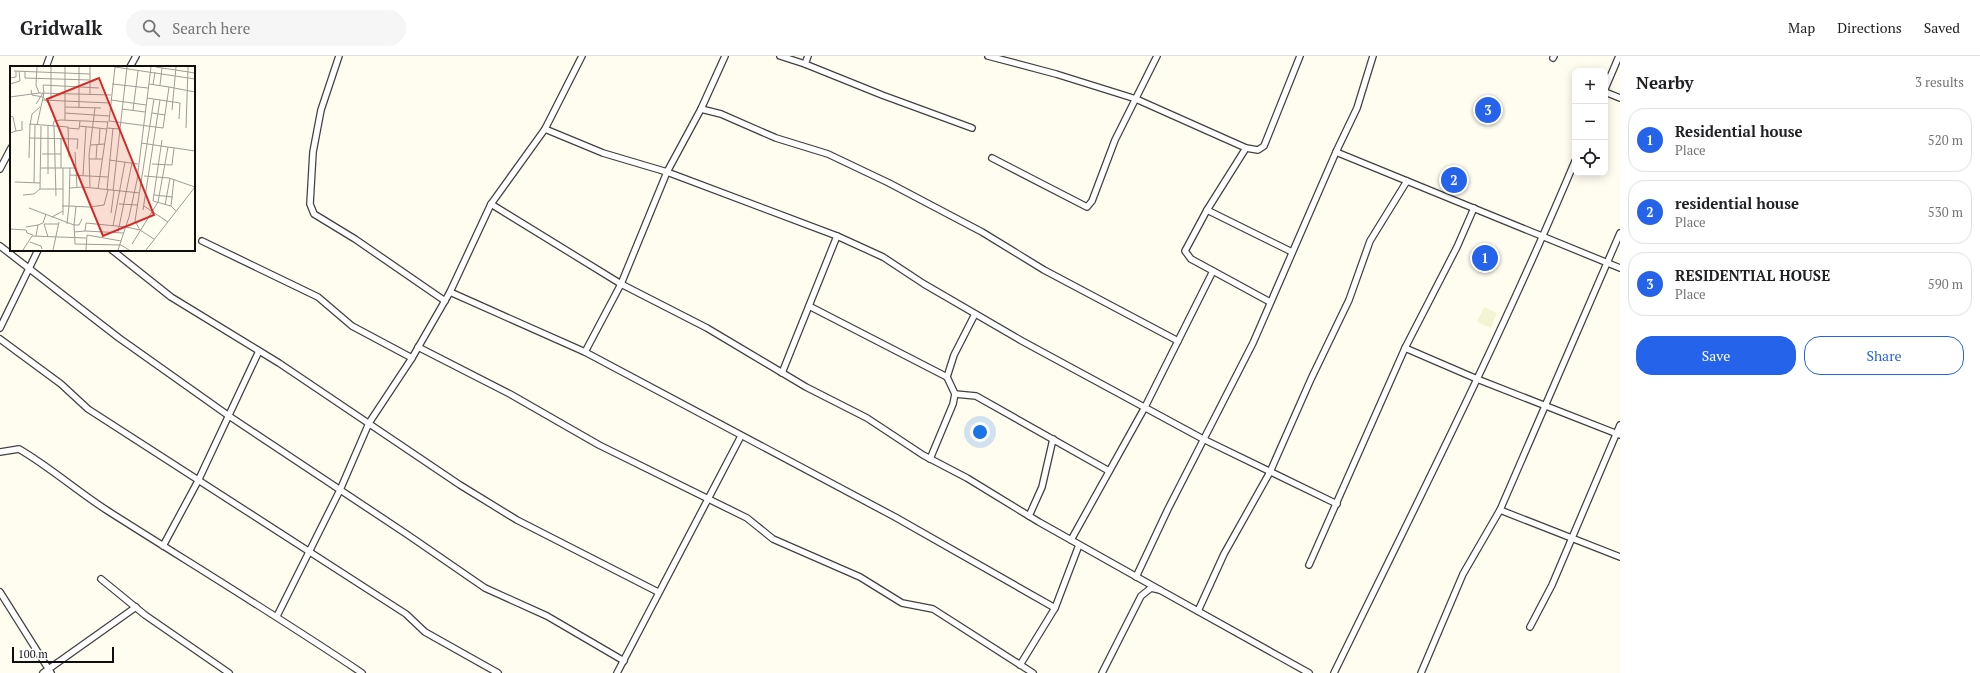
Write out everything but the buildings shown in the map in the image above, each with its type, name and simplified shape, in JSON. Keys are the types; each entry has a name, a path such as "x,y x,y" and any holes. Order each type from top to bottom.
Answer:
{"street":[{"path":"46,66 50,56"},
{"path":"131,66 136,56"},
{"path":"339,56 321,110 313,152 310,204 314,214 355,239 445,301"},
{"path":"277,616 340,490 369,423 412,358 445,301 491,204 545,129 582,56"},
{"path":"584,352 621,284 667,172 701,108 725,56"},
{"path":"780,56 805,64 882,95 972,128"},
{"path":"805,64 808,56"},
{"path":"988,56 1056,74 1136,100 1246,148 1258,150 1264,146 1300,56"},
{"path":"992,158 1079,205 1087,207 1092,201 1115,140 1157,56"},
{"path":"1136,577 1168,509 1252,343 1336,152 1357,108 1373,56"},
{"path":"1608,83 1619,56"},
{"path":"1608,92 1620,98"},
{"path":"701,108 721,114 776,138 828,154 882,180 982,232 1044,270 1178,341"},
{"path":"545,129 603,153 667,172 837,236 883,257 924,284 976,314 1145,407 1204,439 1337,504"},
{"path":"1246,148 1207,210 1185,252 1191,259 1270,302"},
{"path":"0,170 10,150"},
{"path":"1336,152 1620,268"},
{"path":"1334,673 1477,379 1544,236 1572,168"},
{"path":"1198,611 1224,554 1270,472 1311,379 1349,300 1370,241 1407,181"},
{"path":"491,204 621,284 707,328 782,373 867,418 930,459 967,478 1071,540 1309,673"},
{"path":"1309,565 1405,348 1457,247 1474,208"},
{"path":"1207,210 1292,252"},
{"path":"1421,673 1464,574 1500,510 1546,407 1620,233"},
{"path":"782,373 837,236"},
{"path":"202,242 318,297 352,326 412,358"},
{"path":"0,246 119,338 229,416 485,588 547,616 624,661"},
{"path":"0,328 37,251"},
{"path":"113,251 171,297 259,351 460,485 517,520 658,592"},
{"path":"1071,540 1145,407 1213,271"},
{"path":"450,292 584,352 895,517 1055,608"},
{"path":"809,306 947,378 955,394 953,404 930,459"},
{"path":"947,378 954,355 976,314"},
{"path":"0,339 61,384 88,409 198,481 310,550 406,614 425,632 498,673"},
{"path":"418,347 510,394 599,445 747,518 773,539 860,577 902,603 933,609 1033,673"},
{"path":"1405,348 1477,379 1618,435"},
{"path":"163,546 198,481 259,351"},
{"path":"955,394 976,396 1109,471"},
{"path":"1530,627 1552,584 1618,435 1620,425"},
{"path":"617,673 658,592 742,436"},
{"path":"1029,516 1042,487 1053,439"},
{"path":"0,452 19,448 101,507 277,616 362,673"},
{"path":"1500,510 1620,557"},
{"path":"1020,665 1055,608 1079,544"},
{"path":"100,579 136,607 229,673"},
{"path":"1102,673 1141,596 1151,588 1160,590"},
{"path":"0,592 50,671"},
{"path":"43,673 50,671 136,607"}],"green space":[{"path":"1484,307 1497,313 1491,328 1477,322"}],"place":[{"name":"RESIDENTIAL HOUSE","path":"1488,110"},
{"name":"residential house","path":"1454,180"},
{"name":"Residential house","path":"1485,258"}]}
